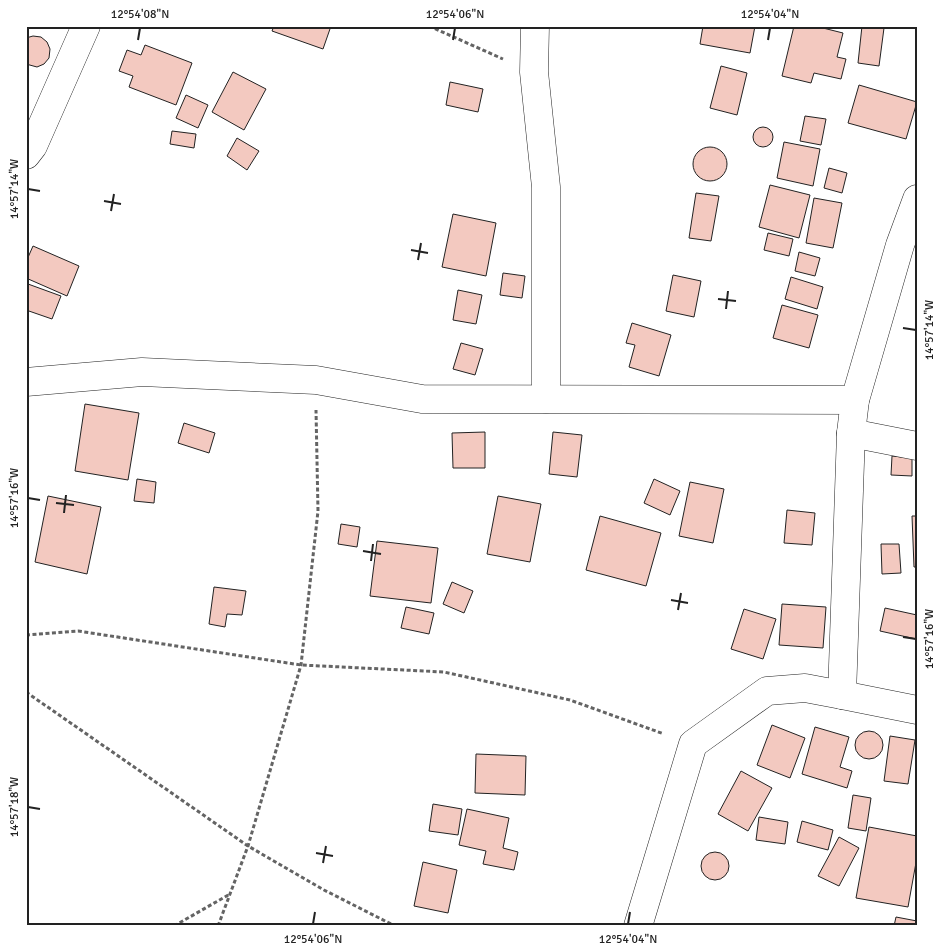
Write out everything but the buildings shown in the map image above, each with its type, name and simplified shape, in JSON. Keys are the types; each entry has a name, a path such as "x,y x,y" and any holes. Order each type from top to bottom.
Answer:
{"street":[{"path":"26,155 33,146 86,26"},
{"path":"535,26 534,72 546,188 546,399"},
{"path":"842,695 851,433 855,400 900,245 917,199"},
{"path":"26,382 142,372 316,380 422,399 855,400"},
{"path":"851,433 917,446"},
{"path":"638,926 693,744 767,691 805,688 917,710"}],"path":[{"path":"429,26 534,72"},
{"path":"218,926 248,846 302,665 318,511 316,380"},
{"path":"26,635 78,631 302,665 444,672 570,700 693,744"},
{"path":"26,692 248,846 324,890 395,926"},
{"path":"174,926 230,894"}]}
